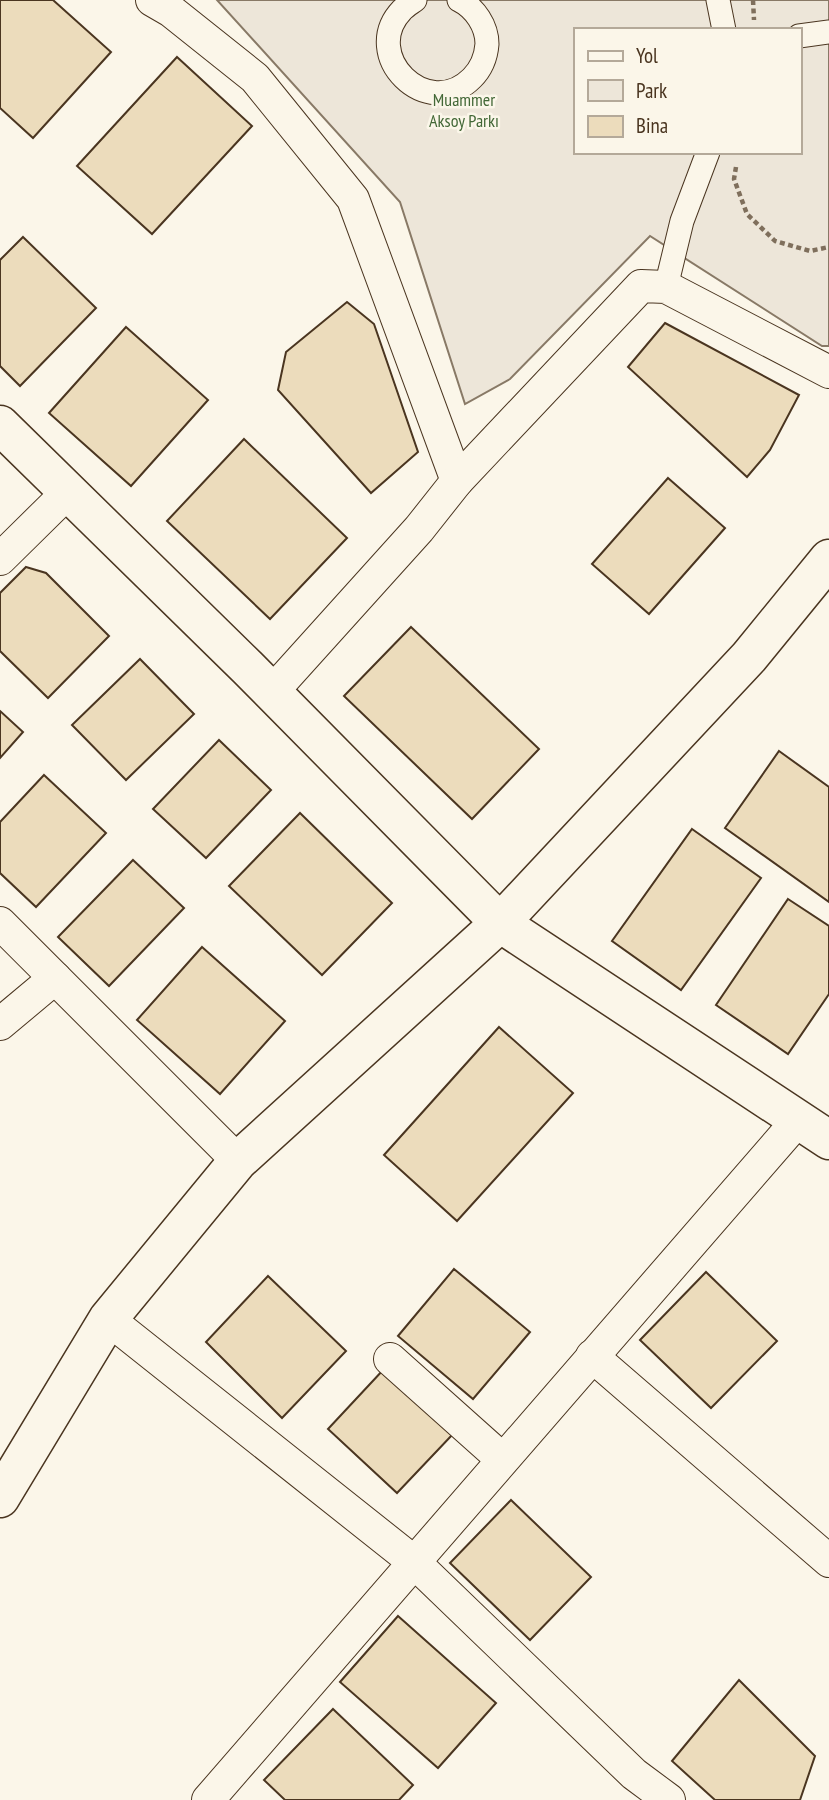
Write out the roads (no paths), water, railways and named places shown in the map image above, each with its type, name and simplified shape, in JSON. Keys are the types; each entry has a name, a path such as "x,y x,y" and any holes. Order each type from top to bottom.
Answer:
{"street":[{"path":"152,0 171,11 255,78 353,199 457,481"},
{"path":"415,0 402,10 393,23 389,39 390,55 406,82 420,90 435,93 451,91 465,85 477,73 485,58 487,42 484,0"},
{"path":"459,0 475,12 484,26"},
{"path":"718,0 724,28"},
{"path":"801,36 829,32"},
{"path":"666,287 682,222 707,154"},
{"path":"272,692 419,529 457,481 641,286 666,287 829,372"},
{"path":"0,425 272,692 500,923 814,1129 592,1356 208,1800"},
{"path":"0,559 68,492"},
{"path":"0,1498 108,1319 238,1161 500,923 749,657 829,559"},
{"path":"0,923 238,1161"},
{"path":"0,1024 55,978"},
{"path":"108,1319 414,1562 634,1774 669,1800"},
{"path":"592,1356 829,1561"},
{"path":"390,1359 502,1459"}],"park label":[{"name":"Muammer Aksoy Parkı","path":"464,110"}]}
